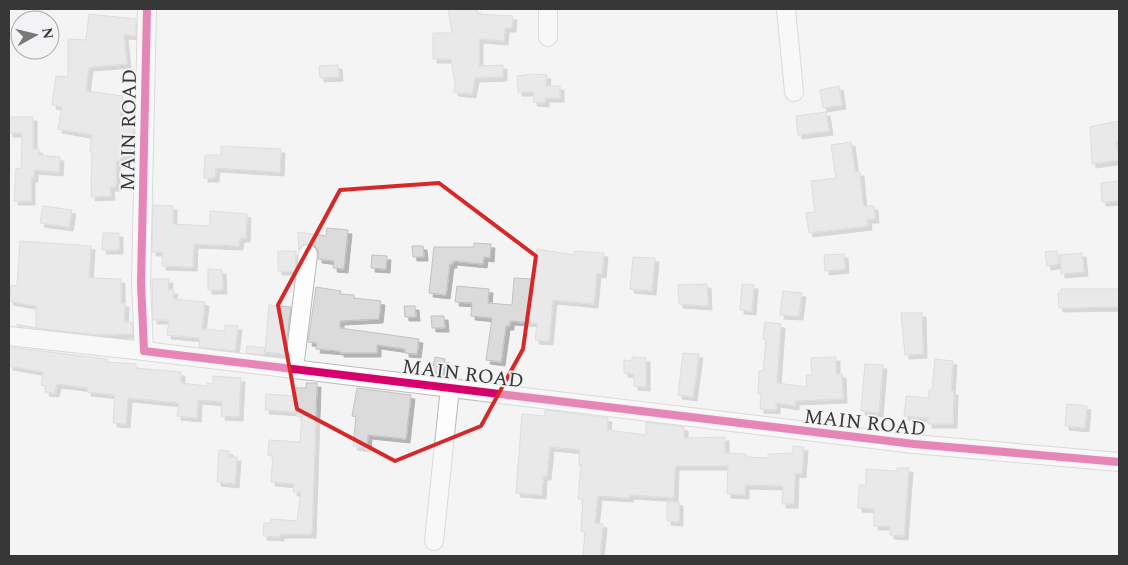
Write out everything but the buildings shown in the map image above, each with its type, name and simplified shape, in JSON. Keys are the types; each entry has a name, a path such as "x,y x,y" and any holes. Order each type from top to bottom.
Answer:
{"street":[{"name":"MAIN ROAD","path":"147,9 141,282 144,351 914,444 1119,462"},
{"path":"548,9 548,37"},
{"path":"786,9 794,92"},
{"path":"294,368 308,254"},
{"path":"9,336 144,351"},
{"path":"434,541 450,387"},
{"path":"1119,462 1119,472"}],"highlighted area":[{"path":"439,183 536,256 523,349 481,426 395,461 297,409 278,305 340,190"}],"cycle path":[{"path":"147,9 141,283 144,351 914,444 1119,462"}]}
